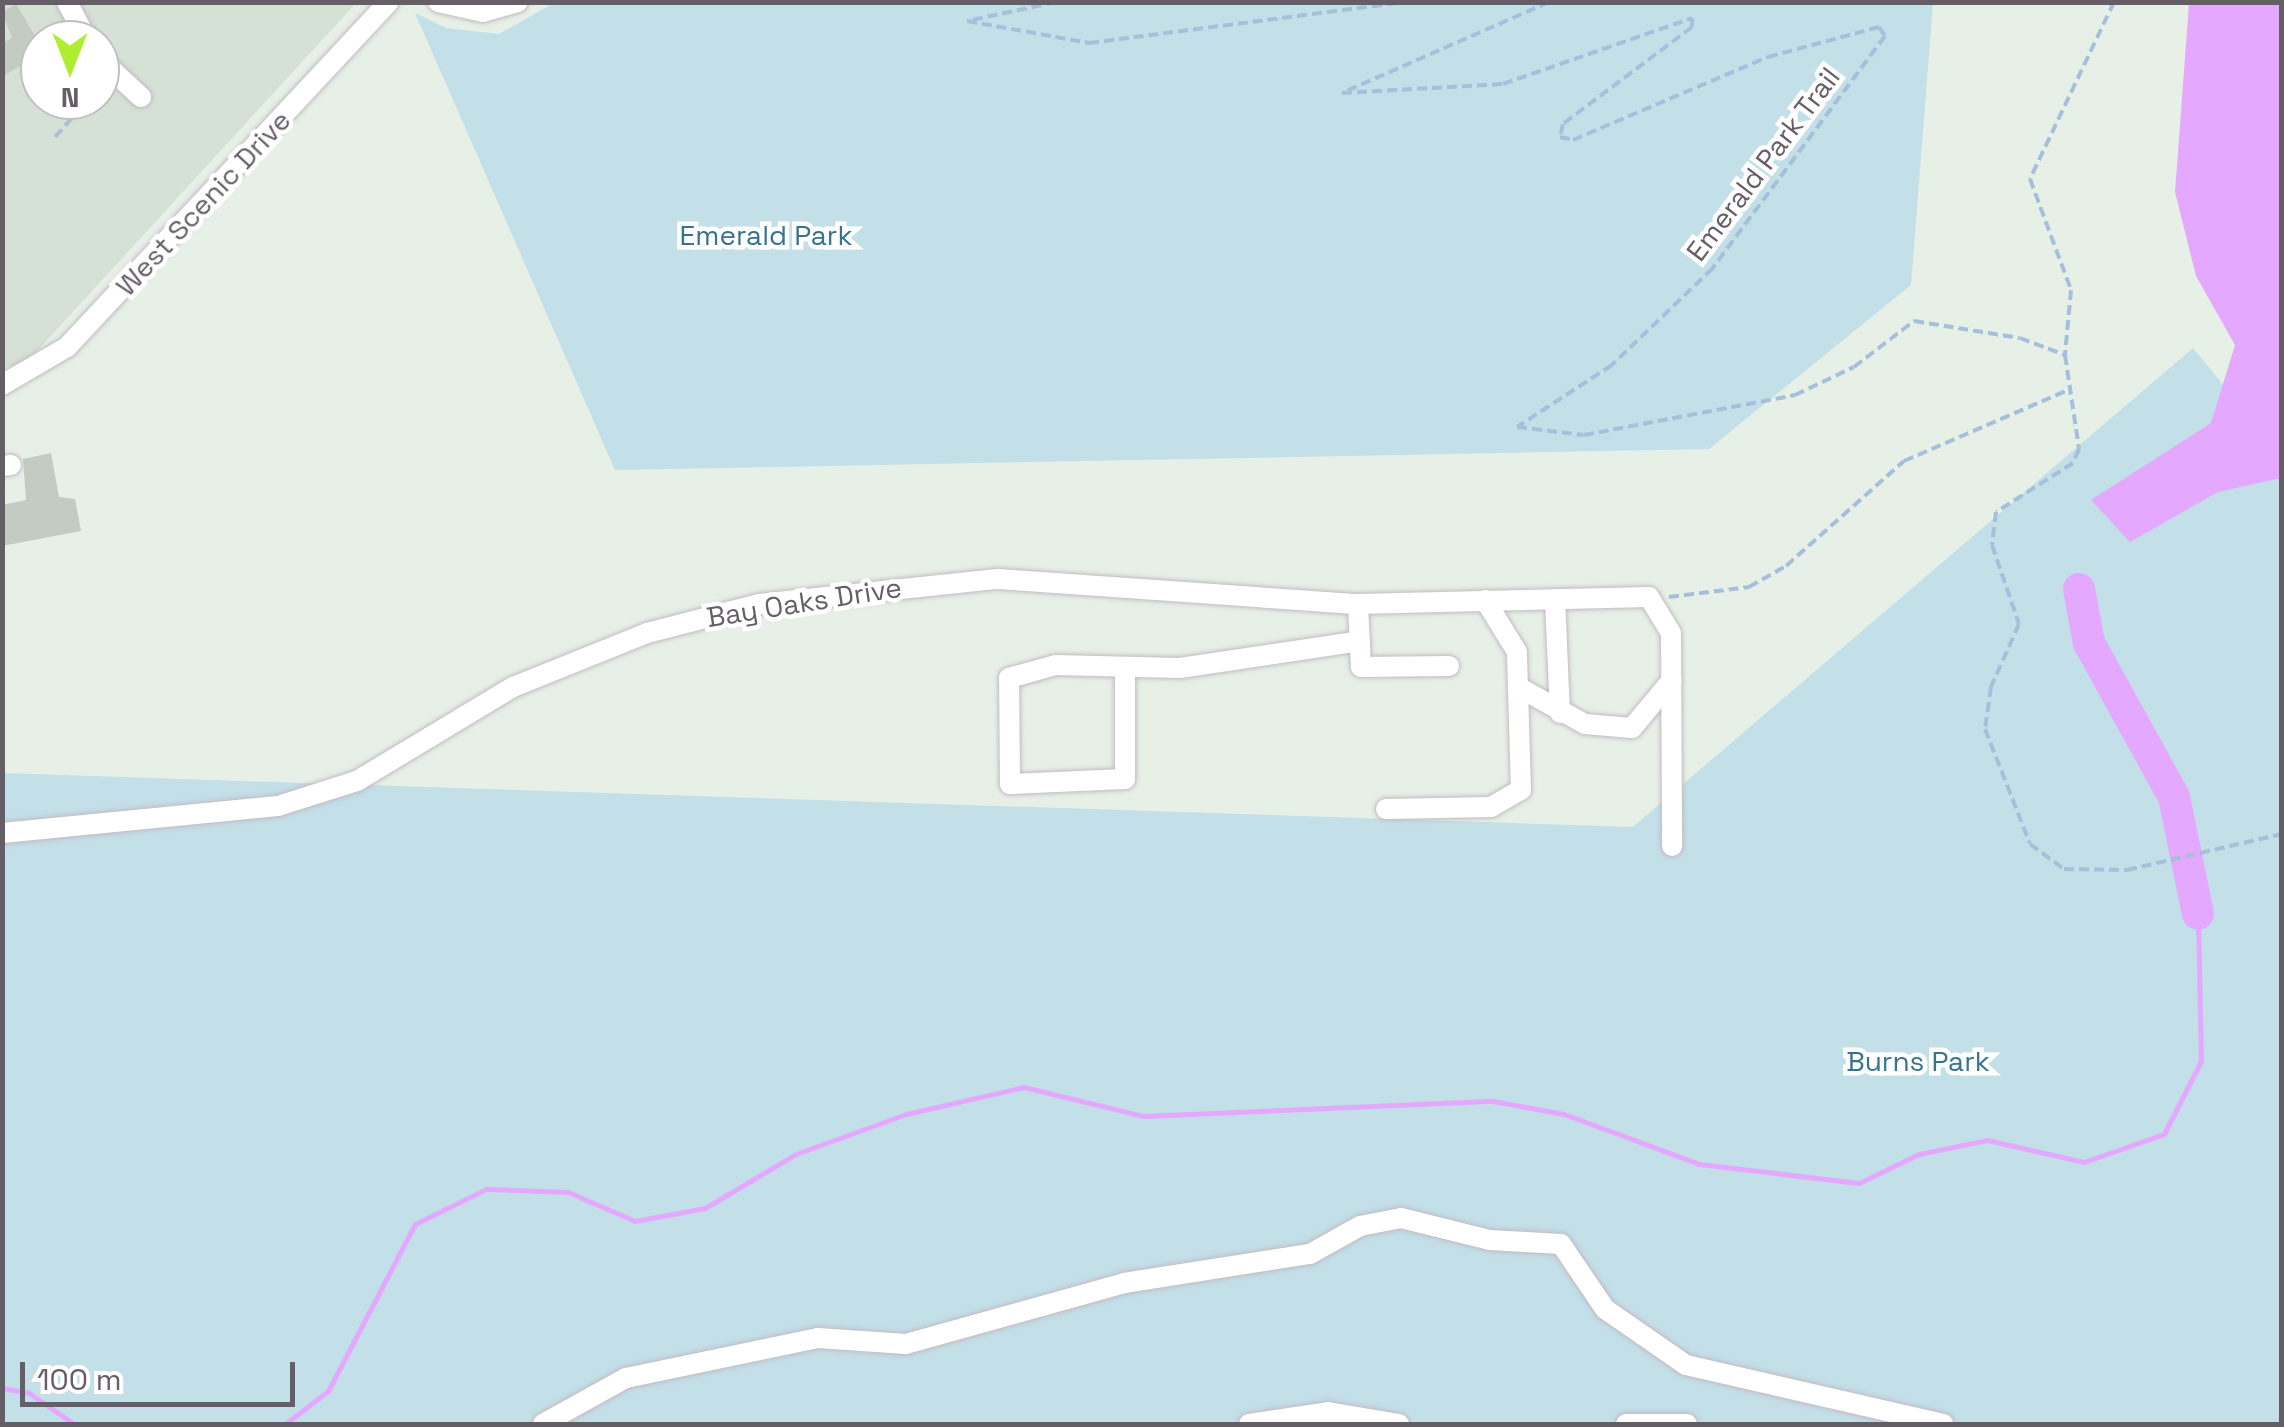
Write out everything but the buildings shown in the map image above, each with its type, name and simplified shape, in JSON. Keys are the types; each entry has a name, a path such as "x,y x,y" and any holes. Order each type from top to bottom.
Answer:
{"street":[{"name":"West Scenic Drive","path":"2,385 67,347 388,2"},
{"path":"438,2 483,12 518,2"},
{"path":"120,77 141,97"},
{"name":"Bay Oaks Drive","path":"2,833 198,820 334,790 554,667 759,604 998,579 1358,604 1649,597"},
{"path":"1649,597 1671,633 1672,846"},
{"path":"1555,599 1560,712"},
{"path":"1386,808 1509,803 1526,775 1517,652 1485,600"},
{"path":"1358,604 1362,667 1449,666"},
{"path":"1125,670 1125,779 1010,784 1008,678 1056,665 1125,670 1360,641"},
{"path":"1520,688 1560,712 1632,728 1672,680"},
{"path":"543,1424 626,1378 818,1338 906,1344 1124,1282 1310,1254 1360,1226 1401,1218 1490,1240 1561,1244 1605,1309 1686,1364 1943,1424"},
{"path":"1249,1424 1328,1412 1399,1424"},
{"path":"1626,1424 1687,1424"}],"path":[{"path":"1056,2 966,21 1089,43 1406,2"},
{"name":"Emerald Park Trail","path":"1548,2 1342,93 1486,87 1692,18 1692,28 1563,124 1560,137 1574,140 1768,57 1879,26 1885,36 1713,268 1612,365 1517,427 1584,435 1794,396 1854,367 1914,321 2065,354"},
{"path":"2114,2 2030,179 2072,290 2065,354 2077,456 2012,494 1993,523 2019,624 1991,687 1985,729 2021,827 2048,862 2088,874 2127,870 2282,834"},
{"path":"55,136 70,120"},
{"path":"1649,597 1749,586 1786,566 1904,461 2068,390"}],"shaded area":[{"path":"3,3 356,3 27,362 3,368"},
{"path":"2189,3 2281,3 2281,478 2218,492 2130,542 2091,500 2211,423 2235,345 2196,276 2175,192"}],"green space":[{"name":"Emerald Park","path":"554,3 1933,3 1911,285 1709,449 615,470 415,13 446,28 499,34"},
{"name":"Burns Park","path":"2193,348 2281,456 2281,1424 3,1424 3,773 1633,827"}],"waterway":[{"path":"2079,589 2089,643 2174,797 2198,914"},
{"path":"285,1424 328,1391 415,1224 486,1189 568,1192 635,1221 705,1208 796,1154 906,1114 1024,1087 1143,1116 1493,1101 1564,1114 1699,1164 1859,1183 1919,1154 1987,1140 2084,1162 2164,1134 2201,1061 2198,914"},
{"path":"2,1388 29,1393 74,1424"}]}
